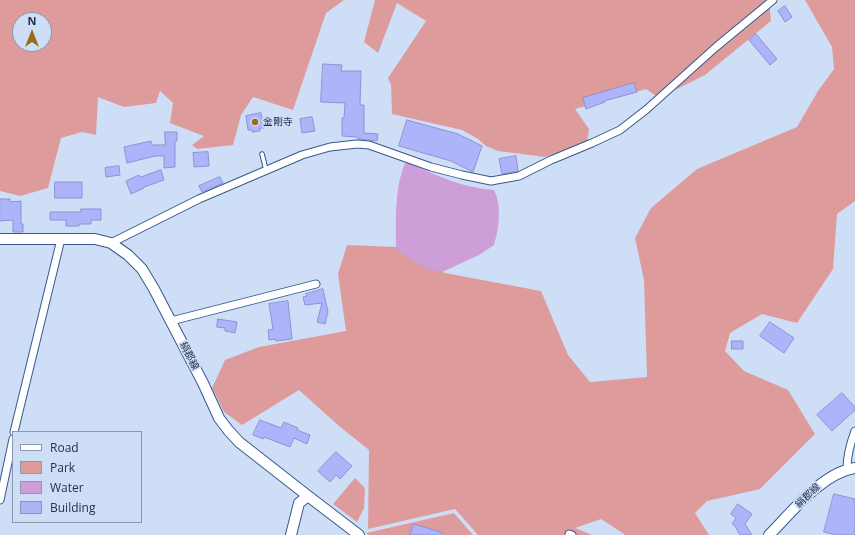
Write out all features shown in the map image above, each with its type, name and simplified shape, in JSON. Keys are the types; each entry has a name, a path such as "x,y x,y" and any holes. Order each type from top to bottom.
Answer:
{"main road":[{"name":"絹郡線","path":"0,239 96,239 112,243 128,255 142,269 154,289 204,383 219,418 228,430 239,442 359,535"},
{"name":"絹郡線","path":"769,535 819,485 832,475 851,468"},
{"path":"291,535 299,503 308,496"}],"street":[{"path":"112,243 182,207 266,170 302,155 330,147 357,144 381,148 431,167 491,181 519,176 620,130 647,109 716,46 773,0"},
{"path":"14,431 61,239"},
{"path":"171,321 316,284"},
{"path":"851,468 847,460 855,431"},
{"path":"0,500 12,444"}],"lane":[{"path":"262,154 266,170"}],"green space":[{"path":"0,0 344,0 326,13 293,110 253,97 241,115 233,145 197,149 192,145 204,136 170,123 173,103 160,91 156,103 124,107 98,97 96,135 82,132 61,138 48,188 20,196 0,191"},
{"path":"375,0 769,0 771,21 705,75 659,98 646,89 575,109 589,129 587,142 545,157 498,151 486,146 478,139 462,130 392,114 391,85 388,78 426,21 397,3 378,53 364,42"},
{"path":"805,0 855,0 855,201 837,214 833,269 797,323 762,314 730,333 725,351 744,371 788,390 815,434 760,489 707,501 695,513 709,535 624,535 601,519 575,528 592,535 478,535 455,509 368,529 369,450 339,426 299,390 242,425 224,412 212,388 225,360 259,347 346,331 338,274 347,245 397,247 445,273 541,291 568,355 590,382 647,377 644,280 635,238 651,208 697,169 797,127 818,91 834,69 832,47"},
{"path":"355,478 365,488 364,508 357,522 333,504"},
{"path":"454,513 473,535 369,535 366,533"}],"water":[{"path":"406,161 460,184 494,190 497,196 499,217 494,245 479,255 442,272 427,269 396,249 396,216 399,182"}],"building":[{"path":"785,6 792,17 785,22 778,11"},
{"path":"756,34 777,59 770,65 749,40"},
{"path":"323,64 342,65 341,71 361,71 360,105 364,105 364,133 378,134 377,141 358,139 358,137 342,136 342,118 344,118 345,103 321,102"},
{"path":"634,83 637,92 604,101 605,102 586,109 583,98"},
{"name":"金剛寺","path":"261,113 264,128 260,128 260,131 252,132 252,130 248,130 246,116"},
{"path":"312,117 315,131 302,133 300,119"},
{"path":"407,120 458,134 482,146 473,172 451,161 399,146"},
{"path":"165,132 177,132 177,141 175,141 175,167 164,168 164,156 155,156 127,163 124,147 151,141 152,145 165,145"},
{"path":"208,152 209,166 194,167 193,153"},
{"path":"516,156 518,171 502,174 499,159"},
{"path":"119,166 120,175 106,177 105,168"},
{"path":"161,170 164,180 144,187 131,194 126,181 139,175 140,177"},
{"path":"220,177 223,183 202,192 199,186"},
{"path":"55,182 82,182 82,198 55,198"},
{"path":"0,199 10,199 10,202 21,201 21,224 23,224 23,232 13,232 13,220 0,221"},
{"path":"81,209 101,209 101,220 91,220 91,224 66,226 66,220 50,220 50,212 81,212"},
{"path":"323,289 328,312 325,324 317,322 322,303 305,305 303,297 307,296 306,294"},
{"path":"288,301 292,339 276,341 275,339 269,340 268,330 273,329 269,304"},
{"path":"218,319 237,322 235,333 225,331 225,328 217,327"},
{"path":"770,322 794,338 784,353 760,336"},
{"path":"732,341 743,341 743,349 732,349"},
{"path":"842,393 855,407 855,410 832,431 817,415"},
{"path":"260,420 281,428 284,422 298,428 297,430 310,435 307,444 294,438 290,447 264,437 263,439 253,435"},
{"path":"336,452 352,466 340,479 336,475 330,482 318,471"},
{"path":"834,494 855,499 855,535 837,535 824,532"},
{"path":"738,504 752,514 745,524 752,535 740,535 735,526 732,524 736,518 731,514"},
{"path":"414,524 443,533 442,535 410,535"}],"place":[{"name":"金剛寺","path":"255,122"}]}
